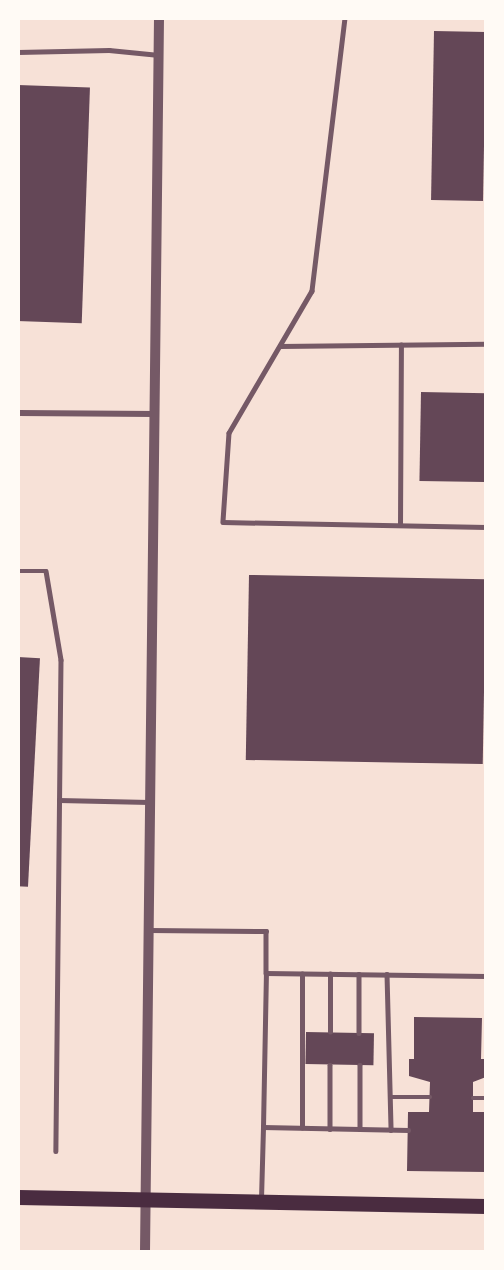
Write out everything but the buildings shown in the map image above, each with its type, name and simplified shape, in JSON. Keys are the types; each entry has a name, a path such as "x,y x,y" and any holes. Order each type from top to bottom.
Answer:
{"main road":[{"path":"18,1197 486,1206"}],"street":[{"path":"144,1252 159,18"},
{"path":"18,414 155,414"}],"lane":[{"path":"345,18 312,291 229,433 224,522 486,527"},
{"path":"18,52 109,50 159,55"},
{"path":"280,346 486,344"},
{"path":"400,525 401,345"},
{"path":"18,571 46,571 61,660 56,1151"},
{"path":"59,800 150,802"},
{"path":"149,930 266,931 261,1202"},
{"path":"266,973 486,976"},
{"path":"302,974 302,1128"},
{"path":"330,974 330,1032"},
{"path":"359,974 359,1033"},
{"path":"387,974 391,1130"},
{"path":"330,1065 330,1129"},
{"path":"360,1065 360,1129"},
{"path":"390,1097 430,1097"},
{"path":"473,1098 486,1098"},
{"path":"263,1127 408,1130"}]}
